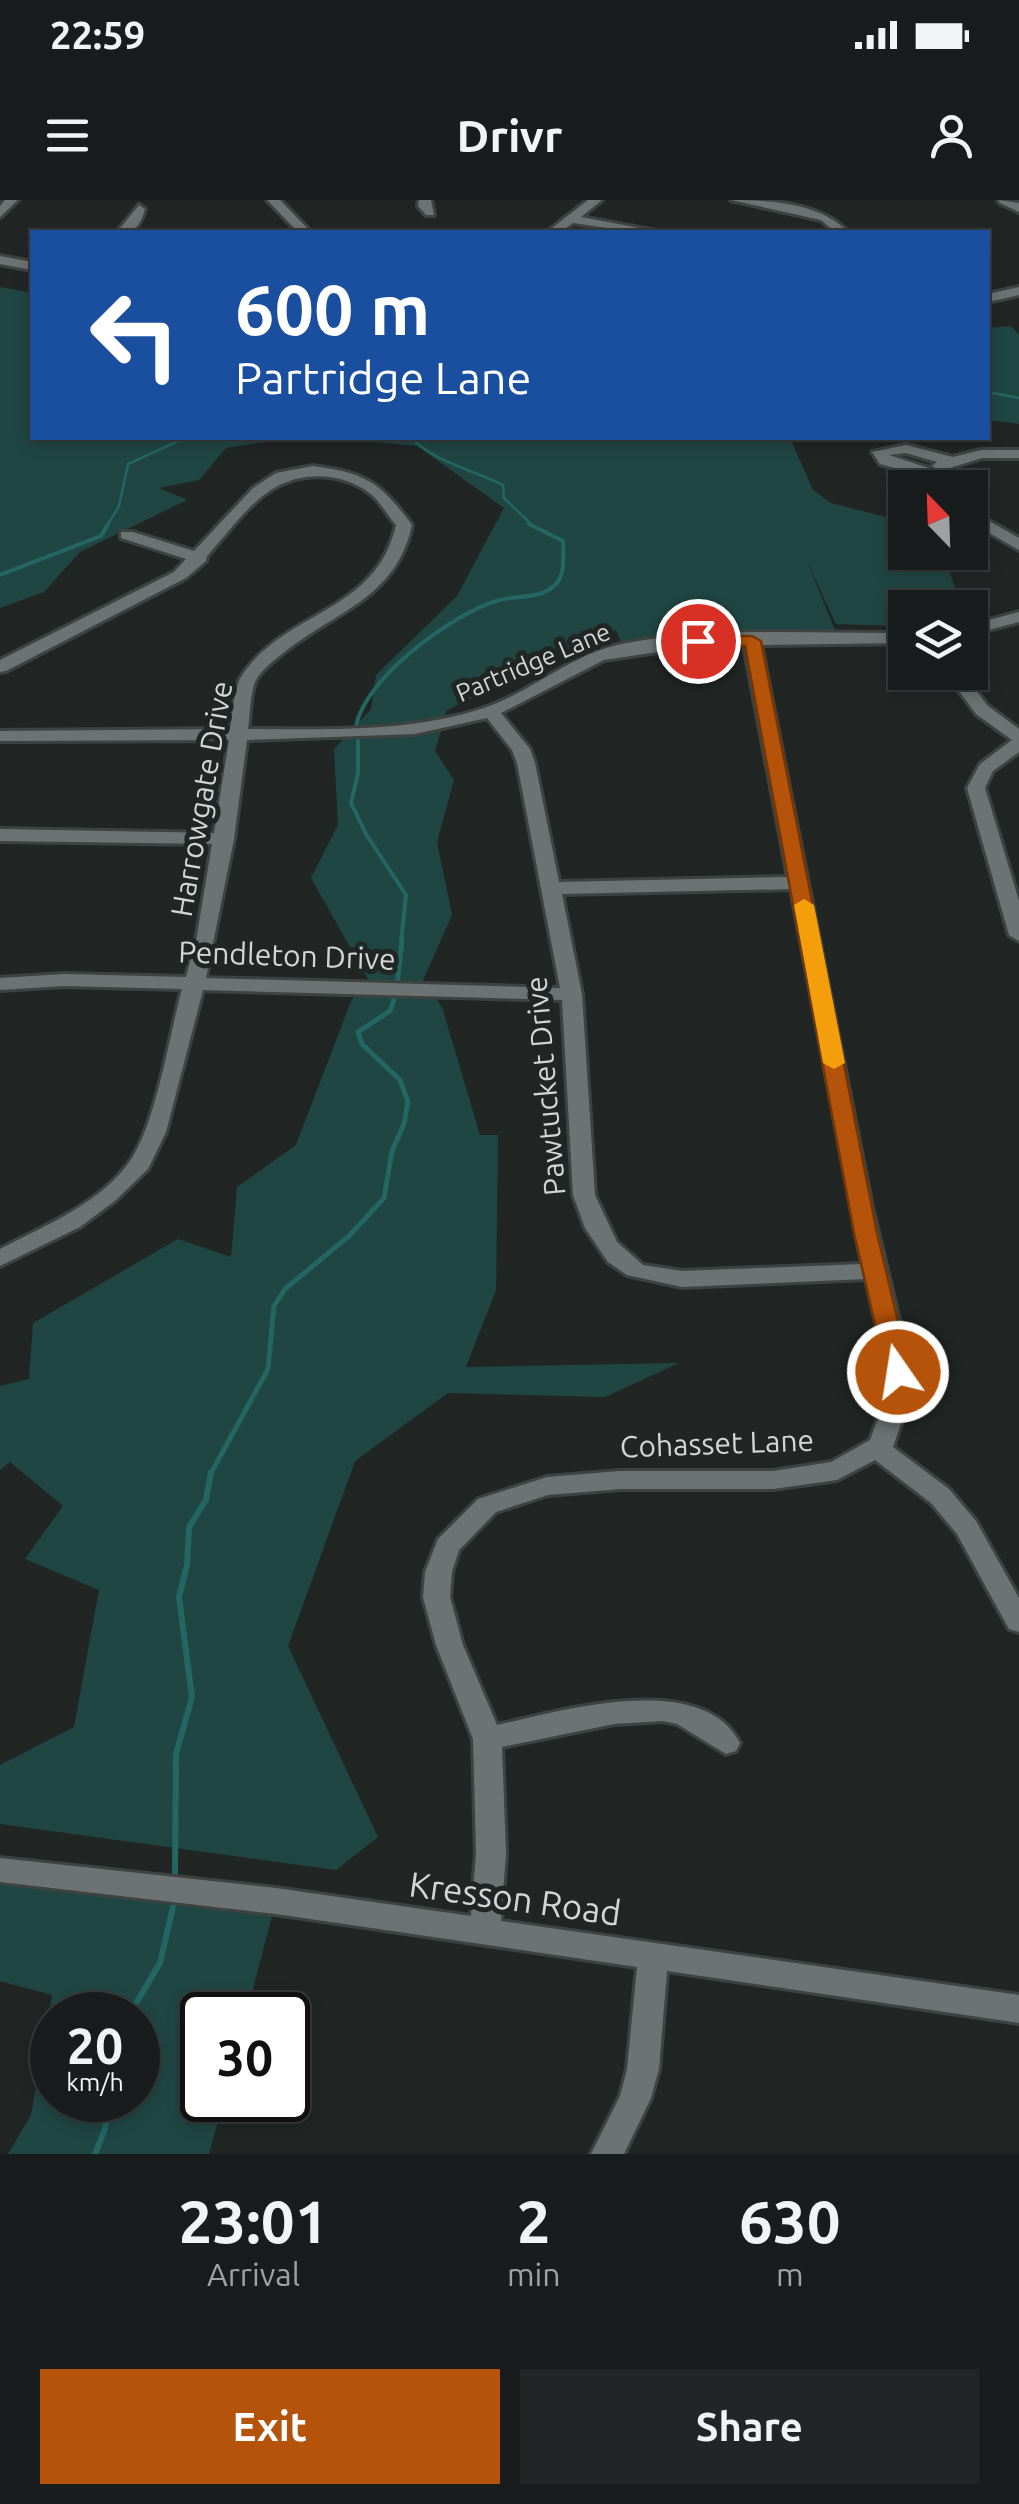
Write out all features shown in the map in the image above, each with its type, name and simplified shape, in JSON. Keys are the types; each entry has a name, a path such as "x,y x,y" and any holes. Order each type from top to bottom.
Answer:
{"street":[{"path":"0,212 12,200"},
{"path":"273,200 303,230"},
{"path":"556,230 596,200"},
{"path":"737,200 825,216 840,230"},
{"path":"1004,200 1019,208"},
{"path":"126,230 134,224 139,209"},
{"path":"571,219 642,230"},
{"path":"0,260 30,266"},
{"path":"990,298 1019,292"},
{"path":"907,470 885,461 879,452 906,449 950,461"},
{"path":"934,470 950,461 981,454 1019,454"},
{"name":"Harrowgate Drive","path":"0,667 180,576 258,491 272,480 294,472 331,471 361,482 388,504 404,525 403,540 390,563 346,608 265,656 253,669 236,734 224,840 207,936 156,1132 140,1164 72,1222 0,1258"},
{"path":"988,526 1019,544"},
{"path":"128,535 200,558"},
{"path":"988,626 1019,618"},
{"name":"Partridge Lane","path":"0,736 415,729 491,712 598,656 624,649 660,643 888,638"},
{"path":"752,641 874,1271 898,1372 898,1408 887,1436 876,1448 940,1496 967,1528 1019,1622"},
{"path":"967,690 982,710 1019,741 979,774 976,788 1019,935"},
{"name":"Pawtucket Drive","path":"491,712 521,749 526,763 572,994 584,1196 590,1218 608,1248 632,1269 674,1280 874,1271"},
{"path":"0,835 224,840"},
{"path":"995,855 1019,855"},
{"path":"550,888 798,883"},
{"name":"Pendleton Drive","path":"0,984 64,980 572,994"},
{"name":"Cohasset Lane","path":"484,1933 492,1887 493,1818 487,1739 444,1630 436,1592 438,1568 461,1524 480,1508 527,1489 582,1479 741,1482 812,1477 852,1465 876,1448"},
{"path":"487,1739 570,1720 666,1710 700,1723 726,1743"},
{"name":"Kresson Road","path":"0,1870 276,1901 1019,2009"},
{"path":"607,2154 635,2098 644,2070 653,1958"}],"shaded area":[{"path":"0,287 30,293 30,440 277,440 226,448 199,480 159,488 187,500 80,552 44,592 0,608"},
{"path":"1011,326 1019,335 1019,424 990,420 990,328"},
{"path":"355,440 791,440 813,490 831,503 888,517 888,570 949,570 956,590 888,590 888,626 836,624 807,561 839,640 698,641 624,649 616,630 447,710 435,751 454,780 437,842 452,915 423,980 442,1007 480,1135 498,1135 496,1290 466,1367 679,1363 605,1397 448,1393 355,1461 288,1646 378,1837 336,1870 0,1824 0,1765 74,1727 99,1590 25,1559 63,1506 10,1462 0,1470 0,1386 29,1379 33,1323 178,1239 231,1257 237,1187 296,1145 351,1001 368,979 311,878 338,825 334,749 371,709 376,675 457,596 504,508 417,446"},
{"path":"0,1870 276,1901 252,1992 180,1992 180,2122 218,2122 209,2154 8,2154 30,2117 30,2122 160,2122 160,1992 41,1992 0,1981"}],"waterway":[{"path":"990,392 1019,398"},
{"path":"107,526 119,506 128,464 181,440"},
{"path":"413,440 443,460 503,485 504,498 533,526"},
{"path":"0,575 101,536 108,524"},
{"path":"529,524 533,526"},
{"path":"356,726 375,688 434,634 477,608 542,593 559,581 563,541 533,526"},
{"path":"358,741 358,773 351,803 366,834 406,895 401,942"},
{"path":"397,985 402,940"},
{"path":"211,1474 268,1369 274,1306 285,1289 349,1236 384,1198 392,1151 404,1124 408,1102 400,1080 362,1044 358,1032 390,1011 396,994"},
{"path":"175,1875 176,1754 192,1697 179,1597 187,1565 189,1527 206,1500 211,1474"},
{"path":"143,1992 160,1963 173,1907"},
{"path":"95,2154 106,2122"}],"slow traffic":[{"path":"804,905 834,1063"}],"route":[{"path":"698,641 752,641 865,1233 898,1372"}]}
